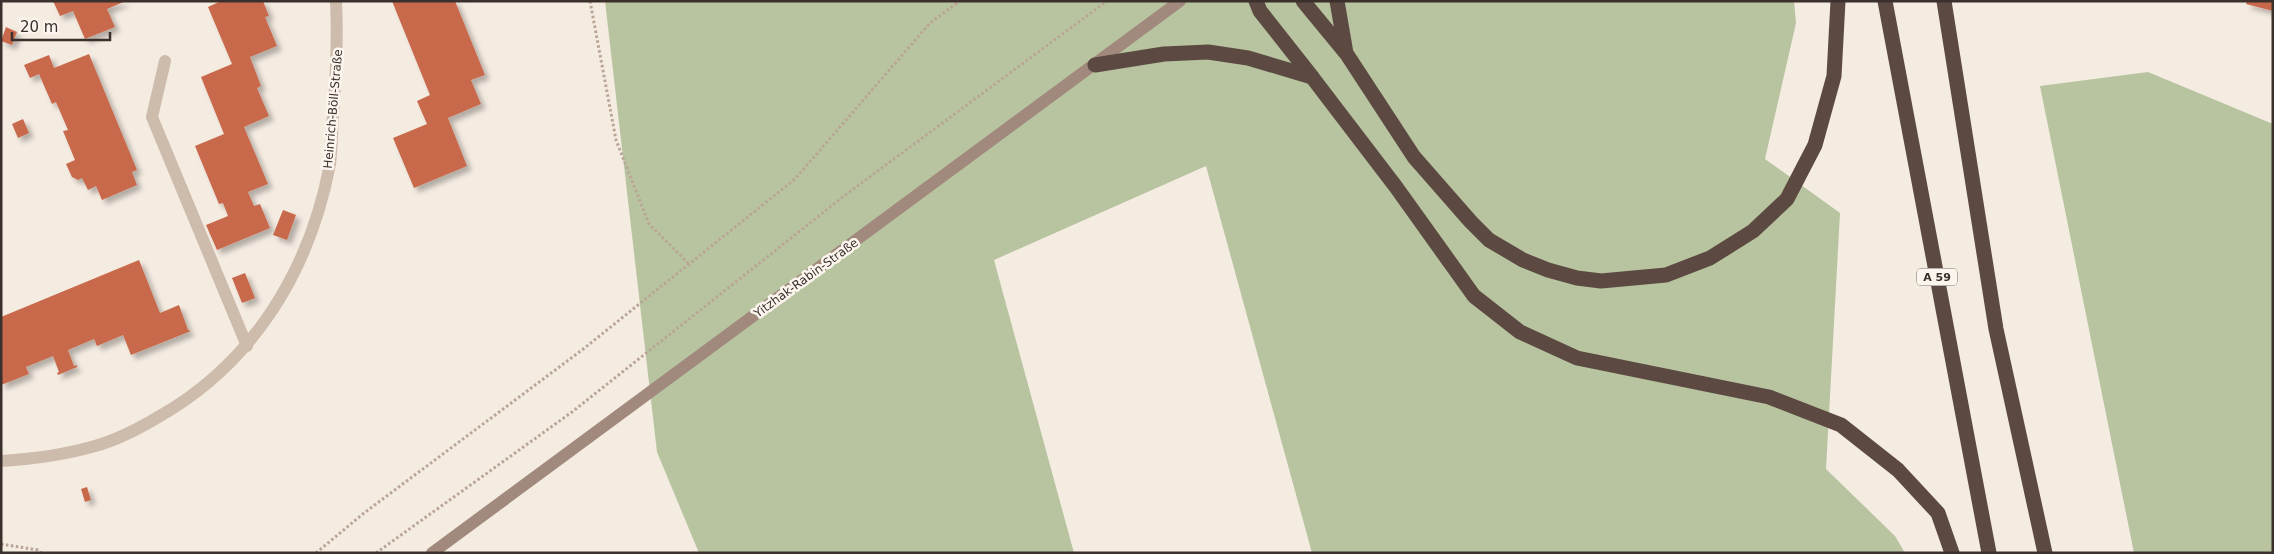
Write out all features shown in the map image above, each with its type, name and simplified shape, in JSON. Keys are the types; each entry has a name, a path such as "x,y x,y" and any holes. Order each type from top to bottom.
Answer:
{"highway":[{"path":"1256,1 1260,11 1396,187 1474,296 1520,332 1577,358 1769,397 1841,425 1898,470 1938,513 1952,553"},
{"path":"1303,1 1346,53 1414,157 1446,196 1489,240 1523,260 1548,270 1576,278 1601,281 1634,279 1666,274 1710,258 1753,231 1787,200 1815,145 1834,76 1838,1"},
{"path":"1337,1 1346,53"},
{"name":"A 59","path":"1885,1 1989,553"},
{"path":"1944,1 1996,329 2045,553"},
{"path":"1095,65 1164,54 1208,52 1248,58 1312,77"}],"main road":[{"name":"Yitzhak-Rabin-Straße","path":"432,553 1180,1"}],"street":[{"name":"Heinrich-Böll-Straße","path":"1,461 38,459 96,446 144,426 183,403 219,375 247,346 277,305 305,248 322,198 330,162 338,45 336,1"},
{"path":"165,62 152,117 247,346"}],"path":[{"path":"590,1 616,140 650,224 688,263"},
{"path":"316,553 364,513 582,350 795,179 930,23 960,1"},
{"path":"376,553 572,412 844,196 1107,1"},
{"path":"1,544 39,552"}],"green space":[{"path":"605,1 1794,1 1796,23 1765,159 1840,213 1826,469 1895,536 1905,553 1312,553 1206,166 994,260 1074,553 699,553 657,452"},
{"path":"2148,72 2273,124 2273,553 2134,553 2040,86"}],"building":[{"path":"53,1 126,1 107,9 115,27 85,39 73,11 60,16"},
{"path":"221,1 263,1 269,16 265,17 277,46 250,57 261,86 257,88 269,116 244,127 268,184 248,192 254,206 260,204 270,228 217,250 206,225 228,216 223,203 219,204 195,146 224,134 201,77 232,64 208,7"},
{"path":"392,1 455,1 485,75 471,80 481,104 448,118 467,166 414,188 393,138 427,124 417,101 430,95"},
{"path":"2247,1 2273,1 2273,11 2246,4"},
{"path":"6,27 17,32 12,45 1,41"},
{"path":"89,54 137,170 132,172 137,185 102,200 96,186 88,190 82,178 78,180 72,177 66,164 75,160 63,131 68,130 56,102 52,104 39,74 30,78 24,65 49,55 54,68"},
{"path":"23,119 29,133 18,138 12,124"},
{"path":"283,210 296,215 287,240 273,235"},
{"path":"139,260 160,313 179,305 188,330 191,331 131,355 123,335 97,346 94,339 68,350 74,366 77,365 77,367 58,375 57,373 59,372 53,356 26,367 29,374 1,385 1,317"},
{"path":"245,273 255,298 242,303 232,278"},
{"path":"87,487 91,500 85,502 81,489"}]}
